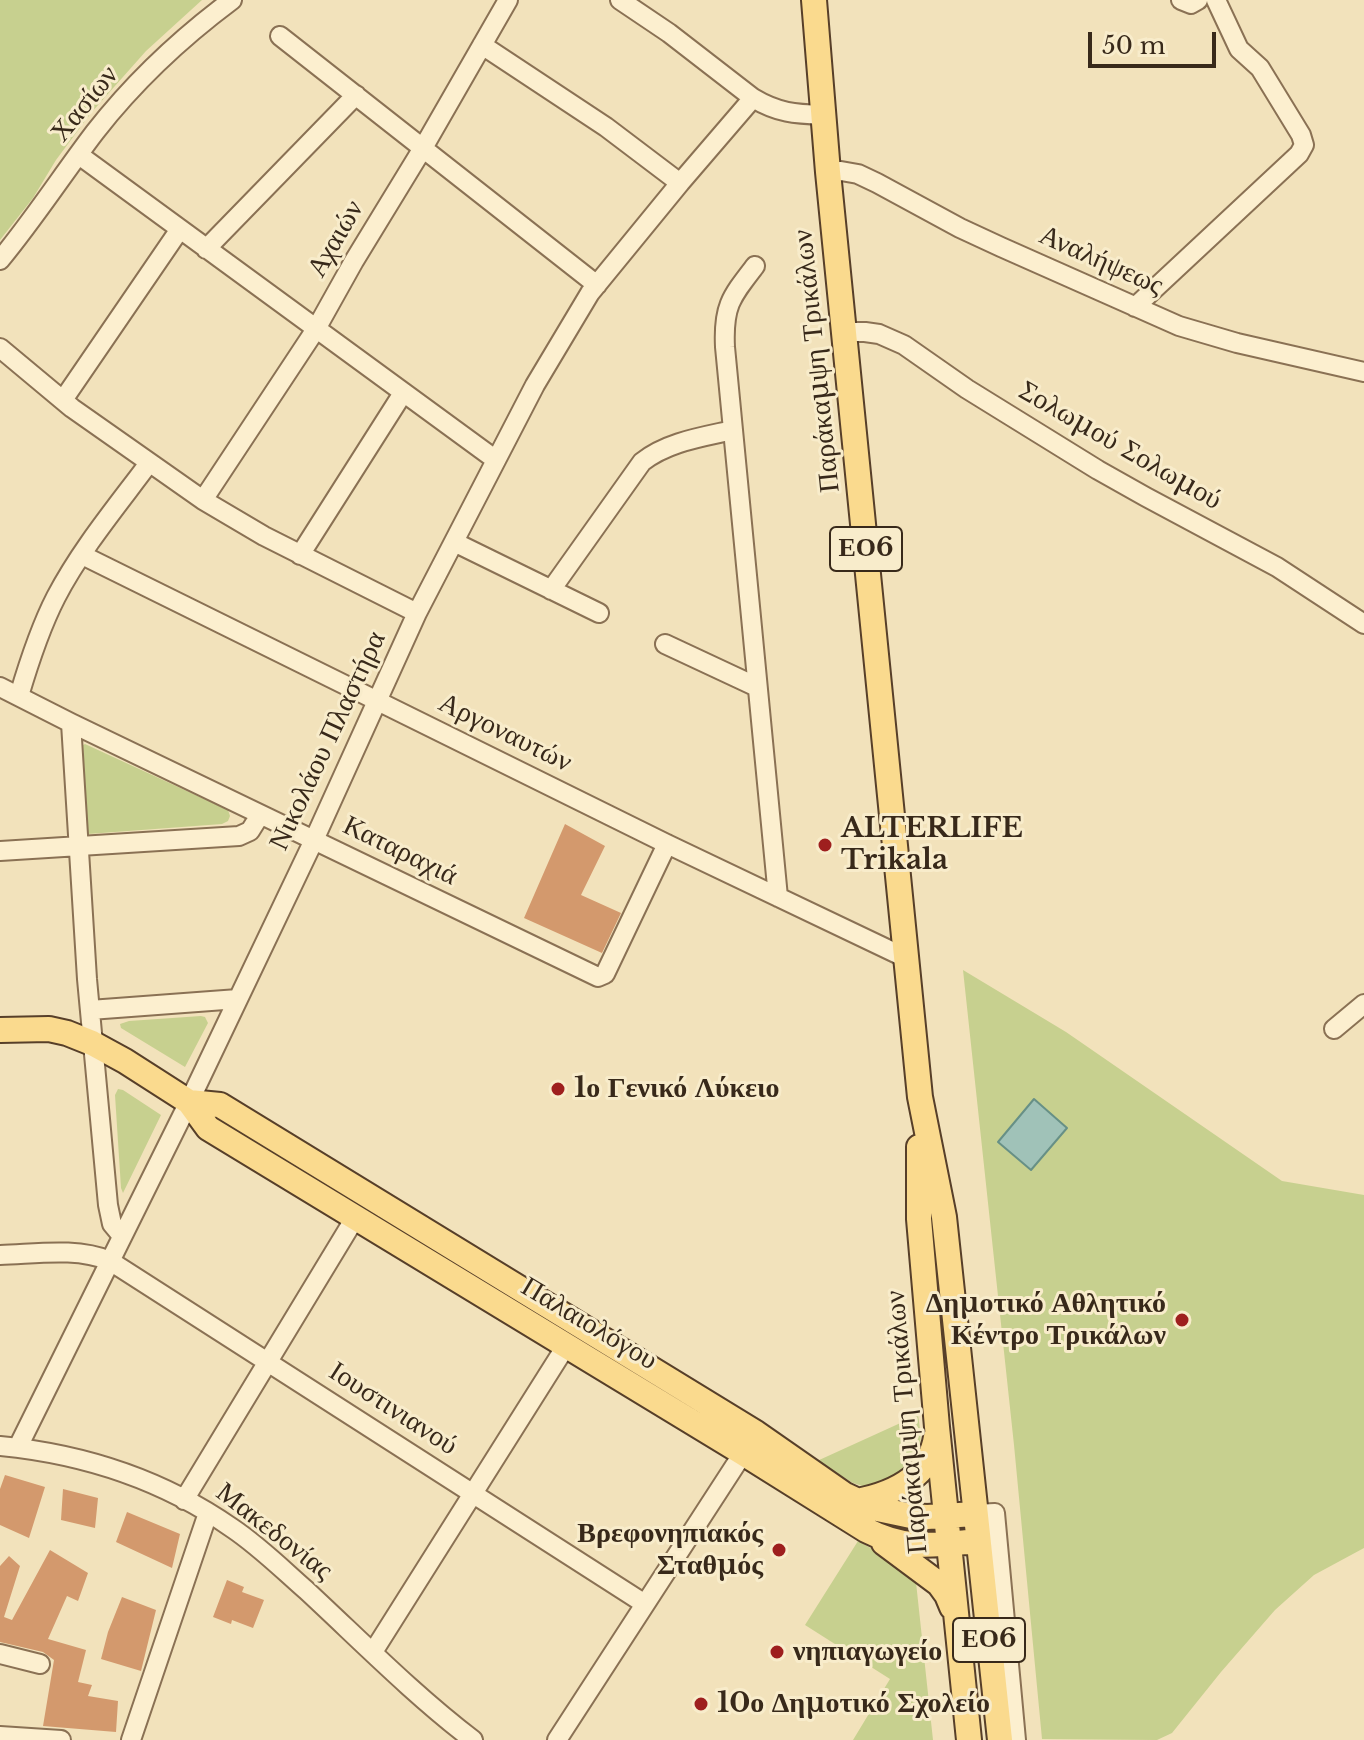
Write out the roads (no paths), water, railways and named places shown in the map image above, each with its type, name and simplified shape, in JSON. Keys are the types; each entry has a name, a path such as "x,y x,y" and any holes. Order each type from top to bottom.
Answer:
{"main road":[{"name":"Παράκαμψη Τρικάλων","path":"814,0 828,172 920,1097 944,1217 975,1514 988,1540 1000,1740"},
{"name":"Παλαιολόγου","path":"0,1030 49,1029 67,1033 125,1061 189,1102 208,1128 566,1346 857,1501 873,1508 911,1516 975,1514"},
{"name":"Παράκαμψη Τρικάλων","path":"920,1097 919,1219 969,1740"},
{"name":"Παλαιολόγου","path":"189,1102 220,1105 750,1443 866,1530 883,1539 907,1545 988,1540"},
{"path":"857,1501 889,1492 917,1475 930,1457 937,1427"},
{"path":"866,1530 939,1584 956,1616"}],"street":[{"name":"Χασίων","path":"0,260 95,132 144,76 232,0"},
{"name":"Αχαιών","path":"203,500 316,329 508,0"},
{"path":"620,0 768,107 782,112 823,115"},
{"path":"1181,0 1191,4 1198,0"},
{"path":"1135,307 1299,154 1304,145 1265,76 1255,62 1239,49 1216,0"},
{"path":"280,36 597,285"},
{"path":"482,45 596,120 680,183"},
{"path":"206,249 356,95"},
{"name":"Νικολάου Πλαστήρα","path":"9,1446 110,1261 189,1102 314,840 417,613 542,373 597,285 753,98"},
{"path":"79,155 496,460"},
{"name":"Αναλήψεως","path":"828,172 858,174 960,228 1179,326 1364,372"},
{"path":"63,400 180,229"},
{"path":"755,266 736,290 726,313 725,347 778,897"},
{"name":"Σολωμού Σολωμού","path":"845,332 879,334 904,345 967,389 1098,470 1277,567 1364,624"},
{"path":"0,348 63,400 236,521 417,613"},
{"path":"300,555 403,393"},
{"path":"551,590 642,462 654,452 668,447 733,430"},
{"path":"19,696 32,652 53,604 82,555 149,463"},
{"path":"454,542 599,613"},
{"name":"Αργοναυτών","path":"82,555 667,844 906,958"},
{"path":"665,644 757,687"},
{"name":"Καταραχιά","path":"0,687 598,977 605,974 667,844"},
{"path":"71,723 92,1043 108,1205 112,1224 122,1236"},
{"path":"0,851 239,836 253,828 260,815"},
{"path":"90,1010 238,999"},
{"path":"1334,1029 1364,1004"},
{"path":"184,1500 355,1218"},
{"path":"0,1255 73,1253 94,1255 110,1261"},
{"name":"Ιουστινιανού","path":"110,1261 645,1604"},
{"path":"373,1652 566,1346"},
{"path":"557,1740 750,1443"},
{"name":"Μακεδονίας","path":"9,1446 66,1455 112,1468 208,1513 249,1541 465,1737"},
{"path":"131,1740 208,1513"},
{"path":"988,1540 1016,1740"},
{"path":"0,1654 40,1664"},
{"path":"0,1736 61,1740"}],"water":[{"path":"1034,1099 1067,1128 1031,1170 998,1142"}],"place":[{"name":"ALTERLIFE Trikala","path":"825,845"},
{"name":"1ο Γενικό Λύκειο","path":"558,1089"},
{"name":"Δημοτικό Αθλητικό Κέντρο Τρικάλων","path":"1182,1320"},
{"name":"Βρεφονηπιακός Σταθμός","path":"779,1550"},
{"name":"νηπιαγωγείο","path":"777,1652"},
{"name":"10ο Δημοτικό Σχολείο","path":"701,1704"}]}
